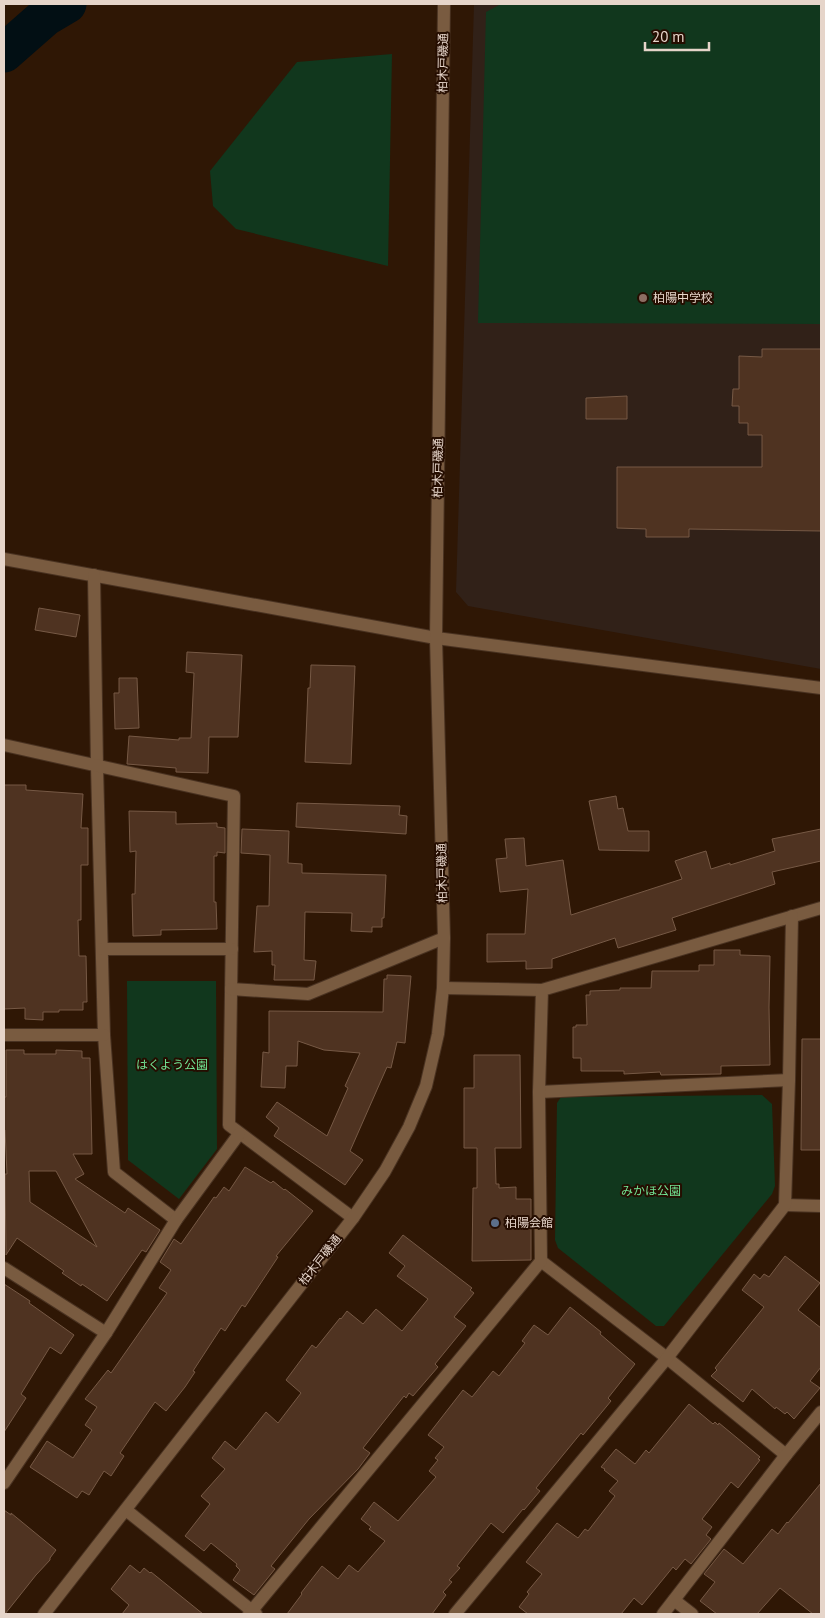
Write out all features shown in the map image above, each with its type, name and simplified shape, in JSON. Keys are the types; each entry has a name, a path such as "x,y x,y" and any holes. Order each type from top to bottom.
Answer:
{"street":[{"name":"柏木戸磯通","path":"44,1614 353,1218 385,1171 409,1127 426,1086 438,1034 443,988 444,938 436,638 444,4"},
{"path":"4,559 436,638 821,688"},
{"path":"94,575 104,1035 114,1172 176,1220"},
{"path":"4,745 234,796 229,1125 353,1218"},
{"path":"443,988 542,990 821,908"},
{"path":"455,1614 667,1358 785,1205 792,916"},
{"path":"231,989 308,994 444,938"},
{"path":"102,949 232,949"},
{"path":"126,1510 252,1613 541,1261 539,1092 542,990"},
{"path":"4,1035 104,1035"},
{"path":"539,1092 789,1080"},
{"path":"4,1484 106,1333 176,1220 239,1134"},
{"path":"785,1205 821,1206"},
{"path":"541,1261 667,1358 786,1455"},
{"path":"4,1268 106,1333"},
{"path":"663,1614 821,1412"},
{"path":"674,1600 692,1614"}],"shaded area":[{"name":"柏陽中学校","path":"474,4 821,4 821,669 468,606 456,592"}],"green space":[{"path":"501,4 821,4 821,324 478,323 486,12"},
{"path":"392,54 388,266 236,229 213,206 210,171 297,62"},
{"name":"はくよう公園","path":"127,981 216,981 217,1149 179,1199 128,1160"},
{"name":"みかほ公園","path":"762,1095 772,1104 775,1186 772,1194 664,1326 656,1326 558,1248 555,1240 557,1103 561,1097"}],"building":[{"path":"762,349 821,349 821,531 689,529 689,537 646,537 646,529 617,528 617,467 762,467 762,435 748,435 748,423 739,423 739,406 732,406 733,389 739,389 739,356 762,357"},
{"path":"627,396 627,419 586,419 586,398"},
{"path":"39,608 80,615 76,637 35,630"},
{"path":"187,652 242,655 238,737 209,737 208,773 176,772 176,768 127,764 129,736 179,740 179,738 191,738 194,673 186,672"},
{"path":"311,665 355,666 351,764 305,762 308,688 310,688"},
{"path":"119,678 137,678 139,728 115,729 114,693 119,693"},
{"path":"4,785 26,785 26,790 83,794 81,828 88,828 88,865 81,865 81,920 78,920 79,956 86,956 87,1002 83,1002 83,1010 43,1012 43,1020 25,1019 25,1008 4,1009"},
{"path":"616,796 618,809 623,808 628,831 649,831 649,851 599,850 589,801"},
{"path":"297,803 400,806 399,815 407,816 406,834 296,827"},
{"path":"129,811 176,812 176,824 217,823 217,827 225,828 225,853 217,852 217,856 214,856 214,902 216,902 217,929 161,930 161,935 133,936 132,894 135,894 136,851 130,852"},
{"path":"242,829 289,831 288,863 302,864 302,873 386,875 382,927 372,927 372,932 351,931 352,913 305,912 304,960 316,961 314,980 274,980 275,965 272,965 272,951 254,952 257,906 269,906 270,855 241,853"},
{"path":"821,829 821,861 772,872 775,884 672,918 676,930 618,948 615,938 552,959 552,968 526,969 526,961 487,962 487,934 525,934 528,889 500,892 496,859 507,858 505,839 524,838 526,866 563,860 571,915 682,879 675,861 706,851 711,869 730,863 730,865 775,851 772,839"},
{"path":"714,950 740,950 740,955 770,956 770,1065 721,1066 721,1074 661,1075 660,1072 624,1074 624,1071 581,1071 581,1058 573,1058 573,1027 576,1027 576,1025 587,1025 586,995 590,995 590,991 620,990 620,988 651,988 652,971 699,971 699,965 714,965"},
{"path":"387,975 411,976 405,1043 397,1042 391,1068 387,1067 350,1151 363,1160 345,1185 274,1136 279,1128 266,1117 277,1102 327,1136 348,1088 345,1086 360,1053 324,1050 298,1041 297,1066 286,1066 285,1088 261,1087 263,1052 269,1053 269,1011 383,1012 384,979 387,979"},
{"path":"802,1039 821,1039 821,1150 801,1150"},
{"path":"6,1050 24,1050 24,1054 56,1054 56,1050 82,1051 82,1058 90,1058 92,1154 73,1154 84,1174 75,1179 125,1213 128,1208 160,1230 146,1252 142,1250 107,1301 62,1273 64,1271 17,1238 6,1255 5,1174 7,1174 4,1097 6,1097","holes":["29,1171 56,1171 97,1247 30,1202"]},
{"path":"474,1055 520,1055 521,1148 495,1148 496,1184 499,1184 499,1188 516,1187 516,1199 531,1199 531,1260 472,1261 473,1188 477,1188 477,1148 464,1148 464,1088 474,1088"},
{"path":"245,1167 271,1183 273,1181 313,1211 276,1256 278,1257 245,1307 242,1305 225,1331 221,1328 193,1371 195,1372 166,1411 155,1402 120,1453 124,1456 111,1476 104,1471 89,1495 82,1491 77,1498 30,1467 47,1441 73,1458 92,1430 85,1425 97,1407 85,1399 108,1370 111,1373 167,1293 159,1288 171,1270 160,1262 174,1239 181,1244 214,1197 216,1198 224,1187 229,1191"},
{"path":"403,1235 472,1288 470,1290 474,1293 454,1317 466,1326 435,1364 438,1367 413,1396 409,1393 406,1398 404,1396 363,1448 370,1453 358,1469 309,1519 271,1566 275,1569 254,1595 233,1580 240,1570 236,1566 237,1564 211,1543 204,1551 185,1536 210,1504 201,1496 225,1469 212,1458 225,1441 236,1450 266,1412 278,1423 301,1393 286,1380 312,1345 316,1348 347,1311 363,1324 376,1309 402,1331 428,1299 397,1276 405,1266 389,1253"},
{"path":"785,1256 820,1283 798,1310 821,1328 821,1367 810,1381 820,1388 794,1419 787,1412 785,1414 776,1407 775,1409 752,1389 743,1402 711,1376 717,1370 715,1368 764,1307 742,1290 754,1274 760,1279 764,1274 769,1277"},
{"path":"4,1284 30,1301 29,1303 74,1335 61,1354 50,1347 21,1394 26,1398 4,1432"},
{"path":"570,1307 601,1332 600,1334 635,1364 608,1398 611,1401 583,1435 581,1433 536,1488 540,1491 524,1510 503,1533 491,1523 457,1566 460,1568 449,1580 452,1582 443,1592 446,1595 432,1614 287,1614 322,1566 338,1579 349,1565 358,1572 385,1541 369,1529 371,1527 361,1519 374,1502 398,1521 436,1477 429,1471 438,1460 435,1458 444,1447 428,1435 463,1390 472,1397 493,1371 499,1376 525,1343 522,1341 534,1325 548,1335"},
{"path":"689,1404 713,1424 715,1422 718,1425 719,1423 760,1457 758,1459 760,1460 738,1488 731,1482 702,1519 712,1527 706,1535 711,1539 691,1564 685,1559 676,1570 673,1567 642,1605 634,1598 621,1614 528,1614 519,1607 529,1594 527,1592 542,1574 526,1562 557,1523 578,1538 585,1529 588,1531 615,1496 609,1491 618,1481 601,1467 616,1449 635,1464 646,1450 649,1453"},
{"path":"821,1483 821,1614 813,1614 780,1588 757,1614 717,1614 700,1601 715,1582 704,1574 724,1549 743,1564 772,1529 778,1534"},
{"path":"4,1510 11,1515 11,1513 56,1550 50,1560 5,1614"},
{"path":"130,1565 140,1573 144,1568 151,1572 203,1614 122,1614 129,1605 111,1589"}],"waterway":[{"path":"4,53 45,17 67,4"}],"place":[{"name":"柏陽中学校","path":"643,298"},
{"name":"柏陽会館","path":"495,1223"}]}
